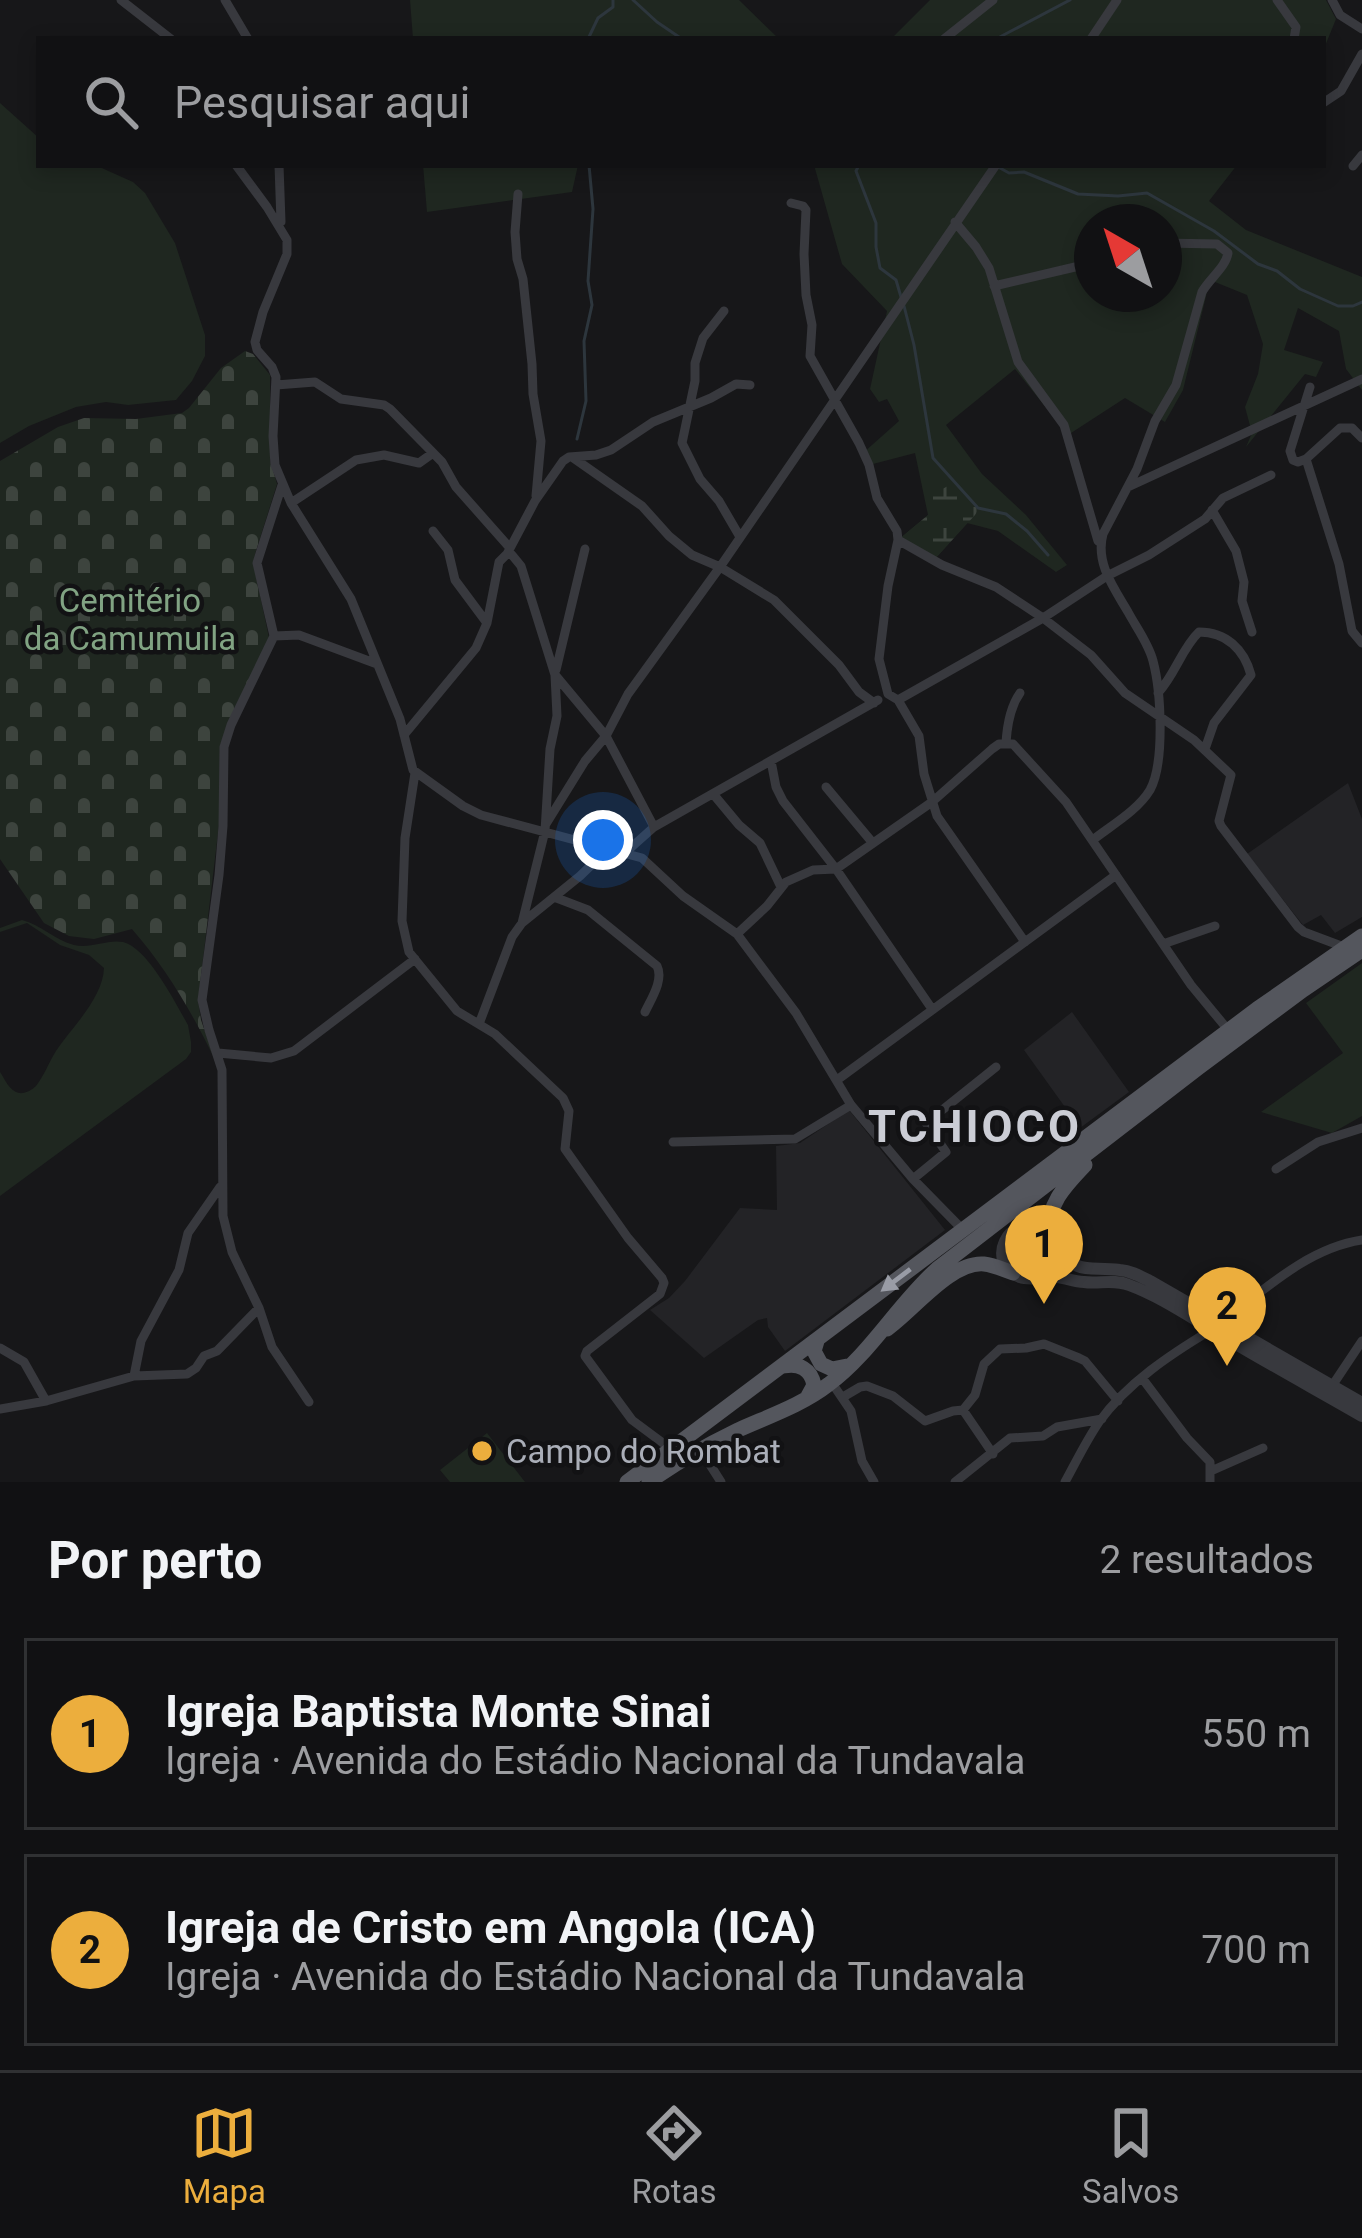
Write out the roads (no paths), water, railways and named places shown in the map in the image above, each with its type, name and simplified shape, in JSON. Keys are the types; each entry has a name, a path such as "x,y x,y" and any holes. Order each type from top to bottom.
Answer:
{"main road":[{"path":"650,1482 700,1449 807,1398 837,1390 851,1365 904,1301 938,1269 1281,1006 1353,949 1362,936"},
{"path":"627,1482 1229,1031 1353,949"},
{"path":"1051,1241 1049,1215 1055,1199 1115,1132"},
{"path":"874,1338 907,1316 955,1271 983,1264 1013,1274"},
{"path":"819,1338 814,1351 821,1364 832,1369 851,1365"},
{"path":"783,1366 798,1366 810,1373 814,1385 807,1398"}],"street":[{"path":"121,0 167,36"},
{"path":"225,0 246,36"},
{"path":"948,36 993,0"},
{"path":"1093,36 1117,0"},
{"path":"1277,0 1296,27 1294,36"},
{"path":"1332,0 1340,15 1362,29"},
{"path":"1326,101 1341,92 1362,54"},
{"path":"1353,166 1362,155"},
{"path":"238,168 287,240 287,254 262,312 255,342 272,367 276,386 275,465 291,503 344,586 400,719 415,773 481,815 545,828 642,858 683,896 737,934 796,1013 851,1105 963,1230"},
{"path":"279,168 281,227"},
{"path":"545,828 628,694 993,168"},
{"path":"518,194 517,253 532,394 542,441 535,501"},
{"path":"791,202 806,210 810,356 859,443 877,498 897,531 879,659 893,697 919,736 937,816 1025,941"},
{"path":"955,222 988,268 1018,362 1064,425 1107,576 1149,650 1161,718 1154,778 1138,804 1094,839"},
{"path":"1100,546 1155,421 1176,385 1202,292 1227,261 1228,253 1217,244 1182,243"},
{"path":"994,286 1074,267"},
{"path":"724,311 703,338 695,363 682,443 686,457 740,537"},
{"path":"1128,487 1362,379"},
{"path":"276,386 315,382 341,399 384,406 448,470 456,487 520,566 555,675 557,716 545,828 522,923"},
{"path":"404,735 482,637 499,562 558,467 572,457 611,450 653,422 736,384 750,385"},
{"path":"1310,387 1290,451 1293,460 1306,459 1340,428 1352,428 1362,437"},
{"path":"291,503 356,460 384,454 419,463 433,453"},
{"path":"572,457 642,506 692,555 774,600 874,703"},
{"path":"1306,459 1339,564 1352,631 1362,643"},
{"path":"626,852 654,827 874,703 1043,618 1149,555 1205,518 1234,492 1271,476"},
{"path":"282,485 257,563 274,635 224,748 219,875 202,1000 223,1070 223,1216 232,1252 260,1308 272,1347 309,1402"},
{"path":"1212,510 1236,551 1244,582 1242,601 1252,632"},
{"path":"433,531 448,550 454,580 487,623"},
{"path":"898,540 996,587 1043,618 1091,655 1125,693 1205,749 1231,775 1221,826 1298,927 1353,949"},
{"path":"555,675 585,549"},
{"path":"1158,693 1199,632 1233,643 1251,674 1214,723 1205,749"},
{"path":"274,635 298,635 377,664"},
{"path":"555,675 606,736 654,827"},
{"path":"1006,743 1010,714 1020,693"},
{"path":"737,934 781,887 813,870 836,869 1006,743 1066,802 1191,985 1229,1031"},
{"path":"771,761 779,794 932,1009"},
{"path":"415,773 405,838 402,921 407,946 457,1011 479,1024 562,1097 569,1111 565,1149 662,1278 660,1294 585,1356 632,1420 671,1449"},
{"path":"826,787 872,842"},
{"path":"715,795 760,843 781,887"},
{"path":"479,1024 498,969 522,923 609,848"},
{"path":"837,1080 1116,875"},
{"path":"554,897 588,910 657,966 658,980 645,1012"},
{"path":"1163,944 1215,926"},
{"path":"218,1053 271,1058 294,1051 415,959"},
{"path":"913,1179 946,1152 926,1123 996,1067"},
{"path":"673,1142 795,1139 851,1105"},
{"path":"1276,1169 1318,1142 1362,1128"},
{"path":"134,1376 141,1340 179,1270 188,1233 222,1184"},
{"path":"1362,1403 1216,1326 1125,1283 1013,1274 1002,1252 1010,1234 1037,1227 1078,1266 1119,1270 1150,1281 1216,1326 1362,1416"},
{"path":"1065,1482 1102,1419 1142,1378 1301,1263 1362,1240"},
{"path":"1031,1278 1049,1268 1054,1258 1051,1241"},
{"path":"0,1409 134,1376 193,1372 201,1359 218,1351 260,1308"},
{"path":"1332,1385 1362,1341"},
{"path":"963,1411 975,1395 983,1364 991,1354 1045,1344 1085,1361 1118,1401"},
{"path":"0,1348 24,1362 46,1401"},
{"path":"1142,1378 1210,1462 1210,1476 1263,1448"},
{"path":"874,1482 862,1461 854,1421 837,1390 867,1387 893,1396 925,1421 963,1411"},
{"path":"963,1411 993,1454"},
{"path":"955,1482 1015,1437 1043,1436 1057,1427 1102,1419"},
{"path":"700,1449 721,1482"}],"waterway":[{"path":"589,36 598,18 613,7 613,0"},
{"path":"633,0 678,36"},
{"path":"1002,36 1070,0"},
{"path":"577,439 586,401 584,341 592,305 589,168"},
{"path":"858,168 876,223 880,268 896,280 901,297"},
{"path":"1000,168 1024,172 1078,194 1147,193 1300,289 1338,306 1362,302"},
{"path":"904,306 933,458 978,508 1006,514 1048,555"}],"place":[{"name":"Igreja Baptista Monte Sinai","path":"1044,1304"},
{"name":"Igreja de Cristo em Angola (ICA)","path":"1227,1366"},
{"name":"Campo do Rombat","path":"482,1451"}],"district":[{"name":"TCHIOCO","path":"975,1126"}],"park label":[{"name":"Cemitério da Camumuila","path":"130,619"}]}
